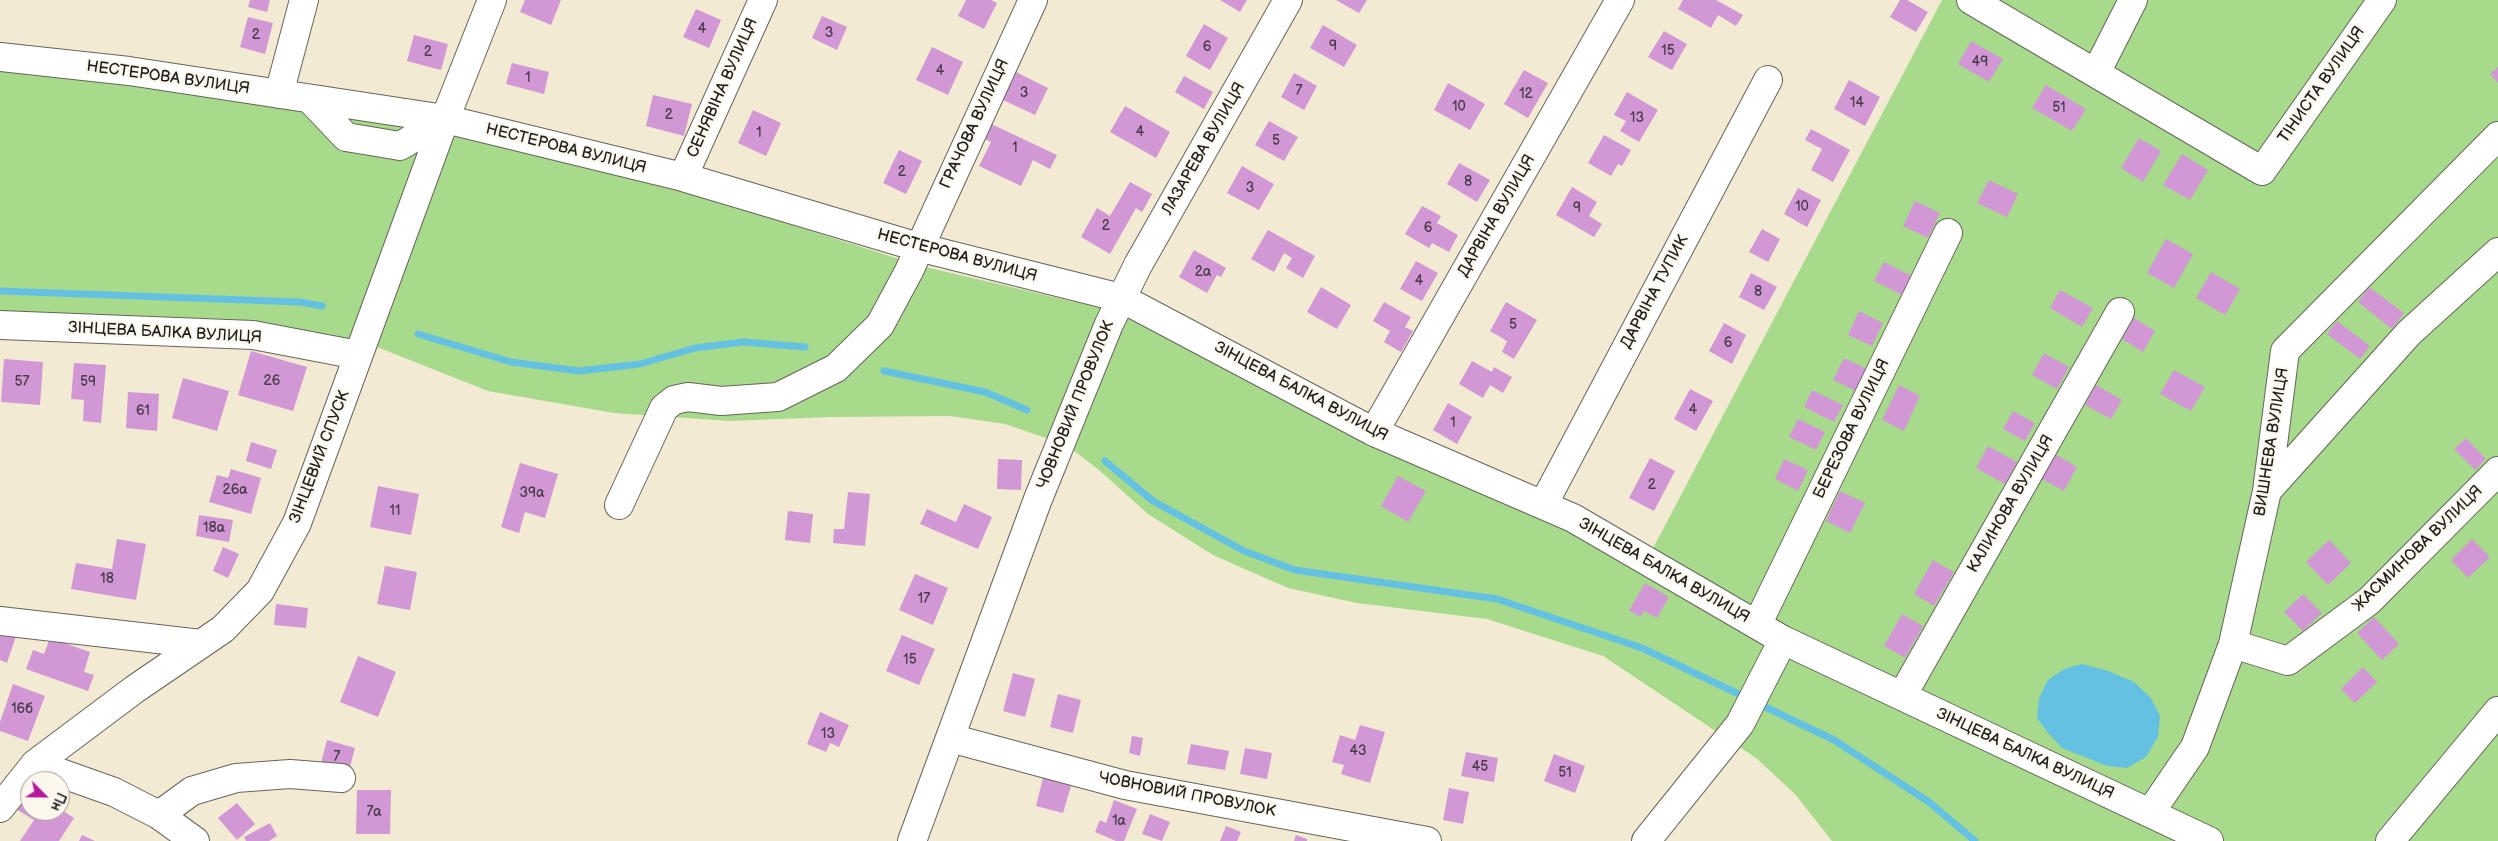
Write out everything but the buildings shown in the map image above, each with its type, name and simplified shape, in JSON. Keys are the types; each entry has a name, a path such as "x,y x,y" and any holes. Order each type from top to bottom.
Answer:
{"street":[{"path":"279,94 304,0"},
{"name":"ЗІНЦЕВИЙ СПУСК","path":"0,808 35,764 135,689 223,629 260,591 297,523 445,119 492,0"},
{"name":"СЕНЯВІНА ВУЛИЦЯ","path":"682,177 763,0"},
{"name":"ГРАЧОВА ВУЛИЦЯ","path":"620,505 664,408 674,400 688,397 721,401 778,398 836,368 880,325 895,299 1033,0"},
{"name":"ЛАЗАРЕВА ВУЛИЦЯ","path":"1120,298 1288,0"},
{"name":"ДАРВІНА ВУЛИЦЯ","path":"1374,432 1620,0"},
{"path":"1971,0 2096,73 2133,0"},
{"name":"ТІНИСТА ВУЛИЦЯ","path":"2096,73 2262,171 2382,0"},
{"name":"НЕСТЕРОВА ВУЛИЦЯ","path":"0,57 128,71 445,119 682,177 918,247 1120,298"},
{"name":"ДАРВІНА ТУПИК","path":"1543,505 1768,80"},
{"name":"ВИШНЕВА ВУЛИЦЯ","path":"2150,813 2195,747 2233,644 2267,491 2285,351 2498,136"},
{"name":"БЕРЕЗОВА ВУЛИЦЯ","path":"1757,625 1948,233"},
{"path":"2267,491 2409,332 2498,252"},
{"name":"ЗІНЦЕВА БАЛКА ВУЛИЦЯ","path":"1120,298 1374,432 1573,518 1783,640 2210,841"},
{"name":"ЧОВНОВИЙ ПРОВУЛОК","path":"912,841 1038,499 1120,298"},
{"name":"КАЛИНОВА ВУЛИЦЯ","path":"1902,696 2120,312"},
{"name":"ЗІНЦЕВА БАЛКА ВУЛИЦЯ","path":"0,325 253,335 358,355"},
{"name":"ЖАСМИНОВА ВУЛИЦЯ","path":"2233,644 2288,662 2369,601 2498,471"},
{"path":"0,621 201,644"},
{"path":"1646,841 1740,724 1783,640"},
{"path":"2390,841 2498,711"},
{"name":"ЧОВНОВИЙ ПРОВУЛОК","path":"950,738 1125,785 1428,841"},
{"path":"35,764 114,792 159,815 195,841"},
{"path":"159,815 192,791 236,778 290,774 341,778"}],"green space":[{"path":"1942,0 2498,0 2498,841 1832,841 1795,794 1756,758 1603,656 1487,619 1357,603 1288,588 1213,555 1148,514 1099,470 1069,447 1124,314 1567,529 1641,571"},
{"path":"0,70 124,84 429,128 353,342 0,312"},
{"path":"452,133 679,189 921,266 1105,309 1052,440 1005,424 950,416 830,417 730,421 614,413 488,391 372,345"}],"water":[{"path":"2082,664 2108,671 2134,682 2151,698 2160,716 2158,737 2146,757 2127,768 2107,766 2062,748 2037,718 2039,698 2048,680 2064,669"}],"waterway":[{"path":"0,291 300,302 322,306"},
{"path":"418,334 511,362 579,371 640,364 695,348 743,342 805,347"},
{"path":"884,371 985,392 1027,410"},
{"path":"1105,461 1153,501 1244,551 1295,570 1497,599 1642,648 1747,698"},
{"path":"1757,703 1834,740 1929,802 1975,841"}]}
